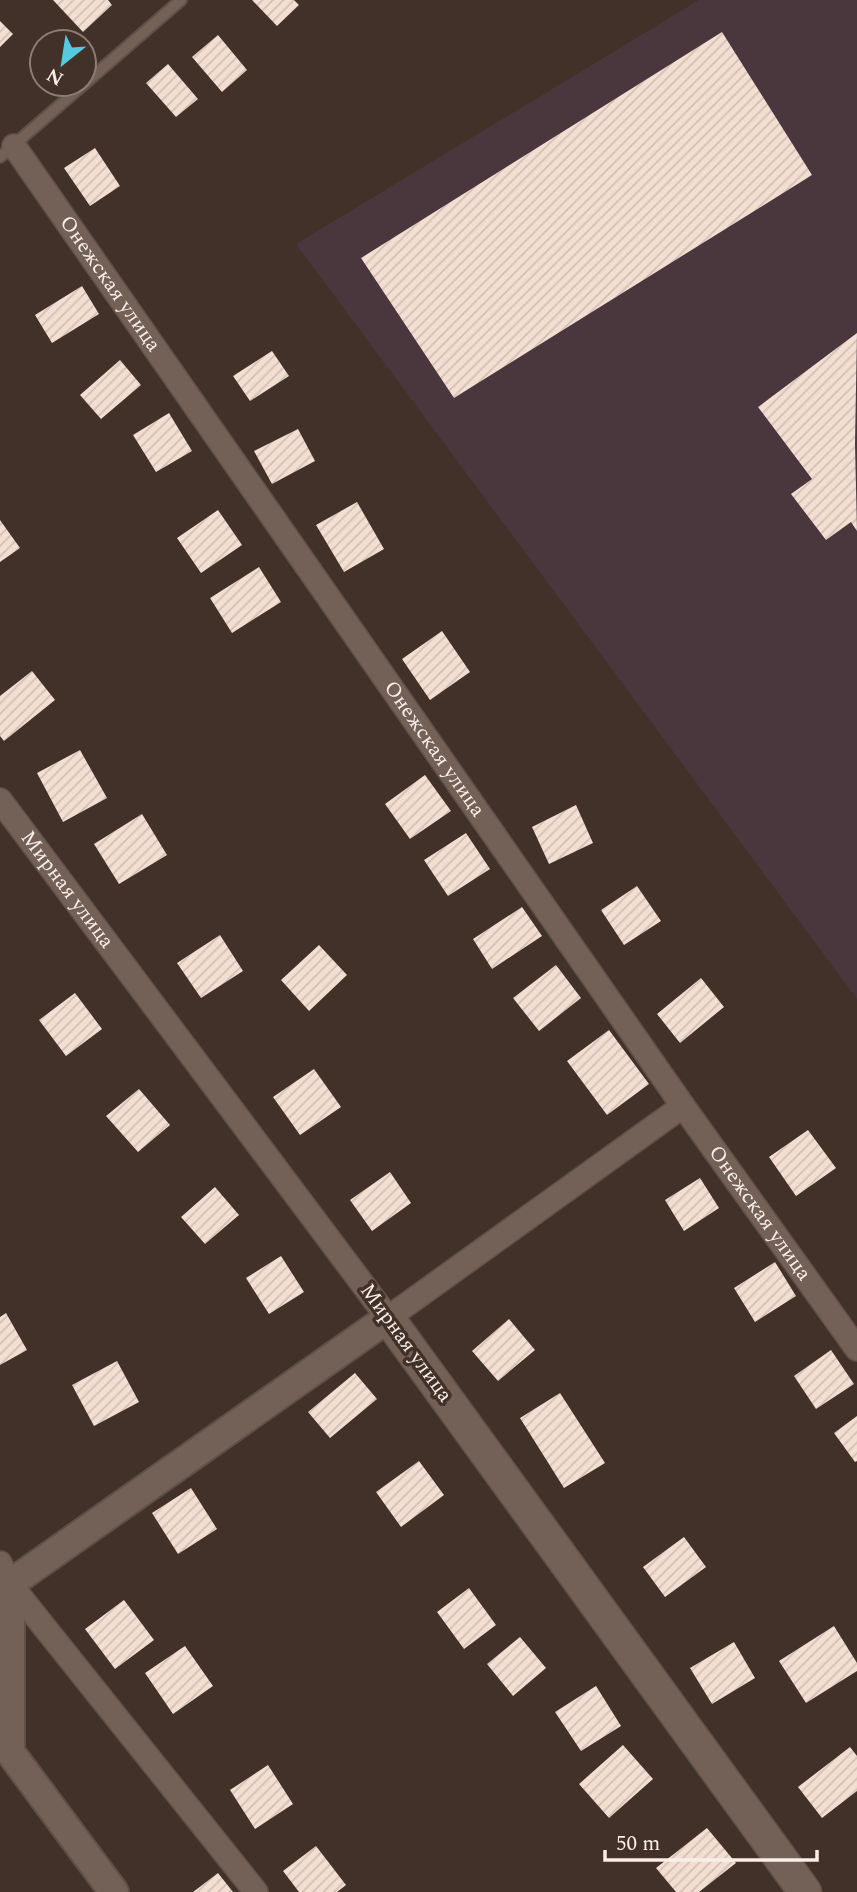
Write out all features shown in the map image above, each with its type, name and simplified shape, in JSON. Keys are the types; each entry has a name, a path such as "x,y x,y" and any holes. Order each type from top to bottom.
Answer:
{"main road":[{"name":"Мирная улица","path":"388,1318 805,1892"}],"street":[{"name":"Онежская улица","path":"7,151 857,1349"},
{"name":"Мирная улица","path":"0,800 388,1318"},
{"path":"5,1573 388,1318 683,1107"},
{"path":"5,1573 5,1750 114,1892"},
{"path":"5,1573 256,1892"}],"lane":[{"path":"7,151 181,0"}],"shaded area":[{"path":"699,0 857,0 857,999 296,244"}],"building":[{"path":"53,0 108,0 112,5 87,28 79,28"},
{"path":"252,0 294,0 299,5 277,26"},
{"path":"0,21 13,34 0,47"},
{"path":"722,32 812,175 454,398 361,258"},
{"path":"218,35 247,70 222,92 192,57"},
{"path":"168,64 198,99 176,117 146,83"},
{"path":"95,148 120,186 90,206 64,168"},
{"path":"82,286 99,314 52,343 35,315"},
{"path":"857,333 857,531 851,522 826,540 791,494 812,479 758,407"},
{"path":"272,351 289,376 250,401 233,376"},
{"path":"120,360 141,385 101,419 80,395"},
{"path":"169,413 192,451 156,472 133,435"},
{"path":"298,429 315,461 272,484 254,451"},
{"path":"357,502 384,549 344,572 316,525"},
{"path":"218,510 242,545 201,573 177,538"},
{"path":"0,520 20,548 0,562"},
{"path":"259,567 281,602 232,633 210,598"},
{"path":"442,631 470,672 430,700 402,659"},
{"path":"32,671 55,700 4,741 0,736 0,696"},
{"path":"80,750 107,798 63,822 37,773"},
{"path":"425,775 451,811 410,839 385,804"},
{"path":"576,805 593,843 549,864 532,827"},
{"path":"142,814 167,855 119,884 94,844"},
{"path":"466,833 490,869 448,896 424,860"},
{"path":"637,886 661,921 624,945 601,910"},
{"path":"522,907 542,936 492,969 473,939"},
{"path":"220,935 243,971 201,998 177,963"},
{"path":"319,945 347,975 309,1011 281,980"},
{"path":"556,965 581,998 539,1031 513,998"},
{"path":"701,978 724,1007 680,1043 657,1014"},
{"path":"75,993 102,1029 66,1056 39,1020"},
{"path":"609,1030 649,1084 607,1115 567,1061"},
{"path":"314,1069 341,1107 300,1135 273,1097"},
{"path":"139,1089 170,1125 138,1152 106,1116"},
{"path":"808,1130 836,1168 796,1196 769,1157"},
{"path":"390,1172 411,1203 372,1231 350,1200"},
{"path":"700,1178 719,1208 684,1231 665,1200"},
{"path":"215,1187 239,1215 205,1244 181,1217"},
{"path":"281,1256 304,1292 269,1314 246,1278"},
{"path":"775,1262 796,1296 755,1322 734,1288"},
{"path":"6,1313 27,1350 0,1365 0,1317"},
{"path":"509,1319 535,1350 498,1381 472,1351"},
{"path":"831,1350 854,1384 816,1409 794,1376"},
{"path":"117,1361 139,1402 94,1426 72,1385"},
{"path":"355,1373 377,1399 330,1438 308,1412"},
{"path":"560,1393 605,1463 564,1488 520,1418"},
{"path":"857,1416 857,1461 855,1462 834,1433"},
{"path":"419,1461 444,1495 401,1527 376,1492"},
{"path":"191,1488 217,1529 178,1554 152,1513"},
{"path":"684,1537 706,1567 665,1597 643,1567"},
{"path":"469,1588 496,1625 464,1649 437,1612"},
{"path":"124,1600 154,1640 115,1669 85,1629"},
{"path":"834,1626 857,1663 857,1671 806,1703 779,1661"},
{"path":"520,1637 546,1668 513,1696 487,1664"},
{"path":"734,1642 755,1678 712,1704 690,1668"},
{"path":"185,1646 213,1686 173,1714 145,1673"},
{"path":"596,1686 621,1726 581,1751 555,1712"},
{"path":"623,1745 653,1779 609,1818 579,1784"},
{"path":"850,1747 857,1756 857,1791 822,1818 798,1787"},
{"path":"268,1765 293,1804 255,1829 230,1790"},
{"path":"707,1828 736,1863 699,1892 676,1892 656,1868"},
{"path":"316,1846 346,1885 337,1892 299,1892 283,1871"},
{"path":"218,1873 233,1892 193,1892"}]}
